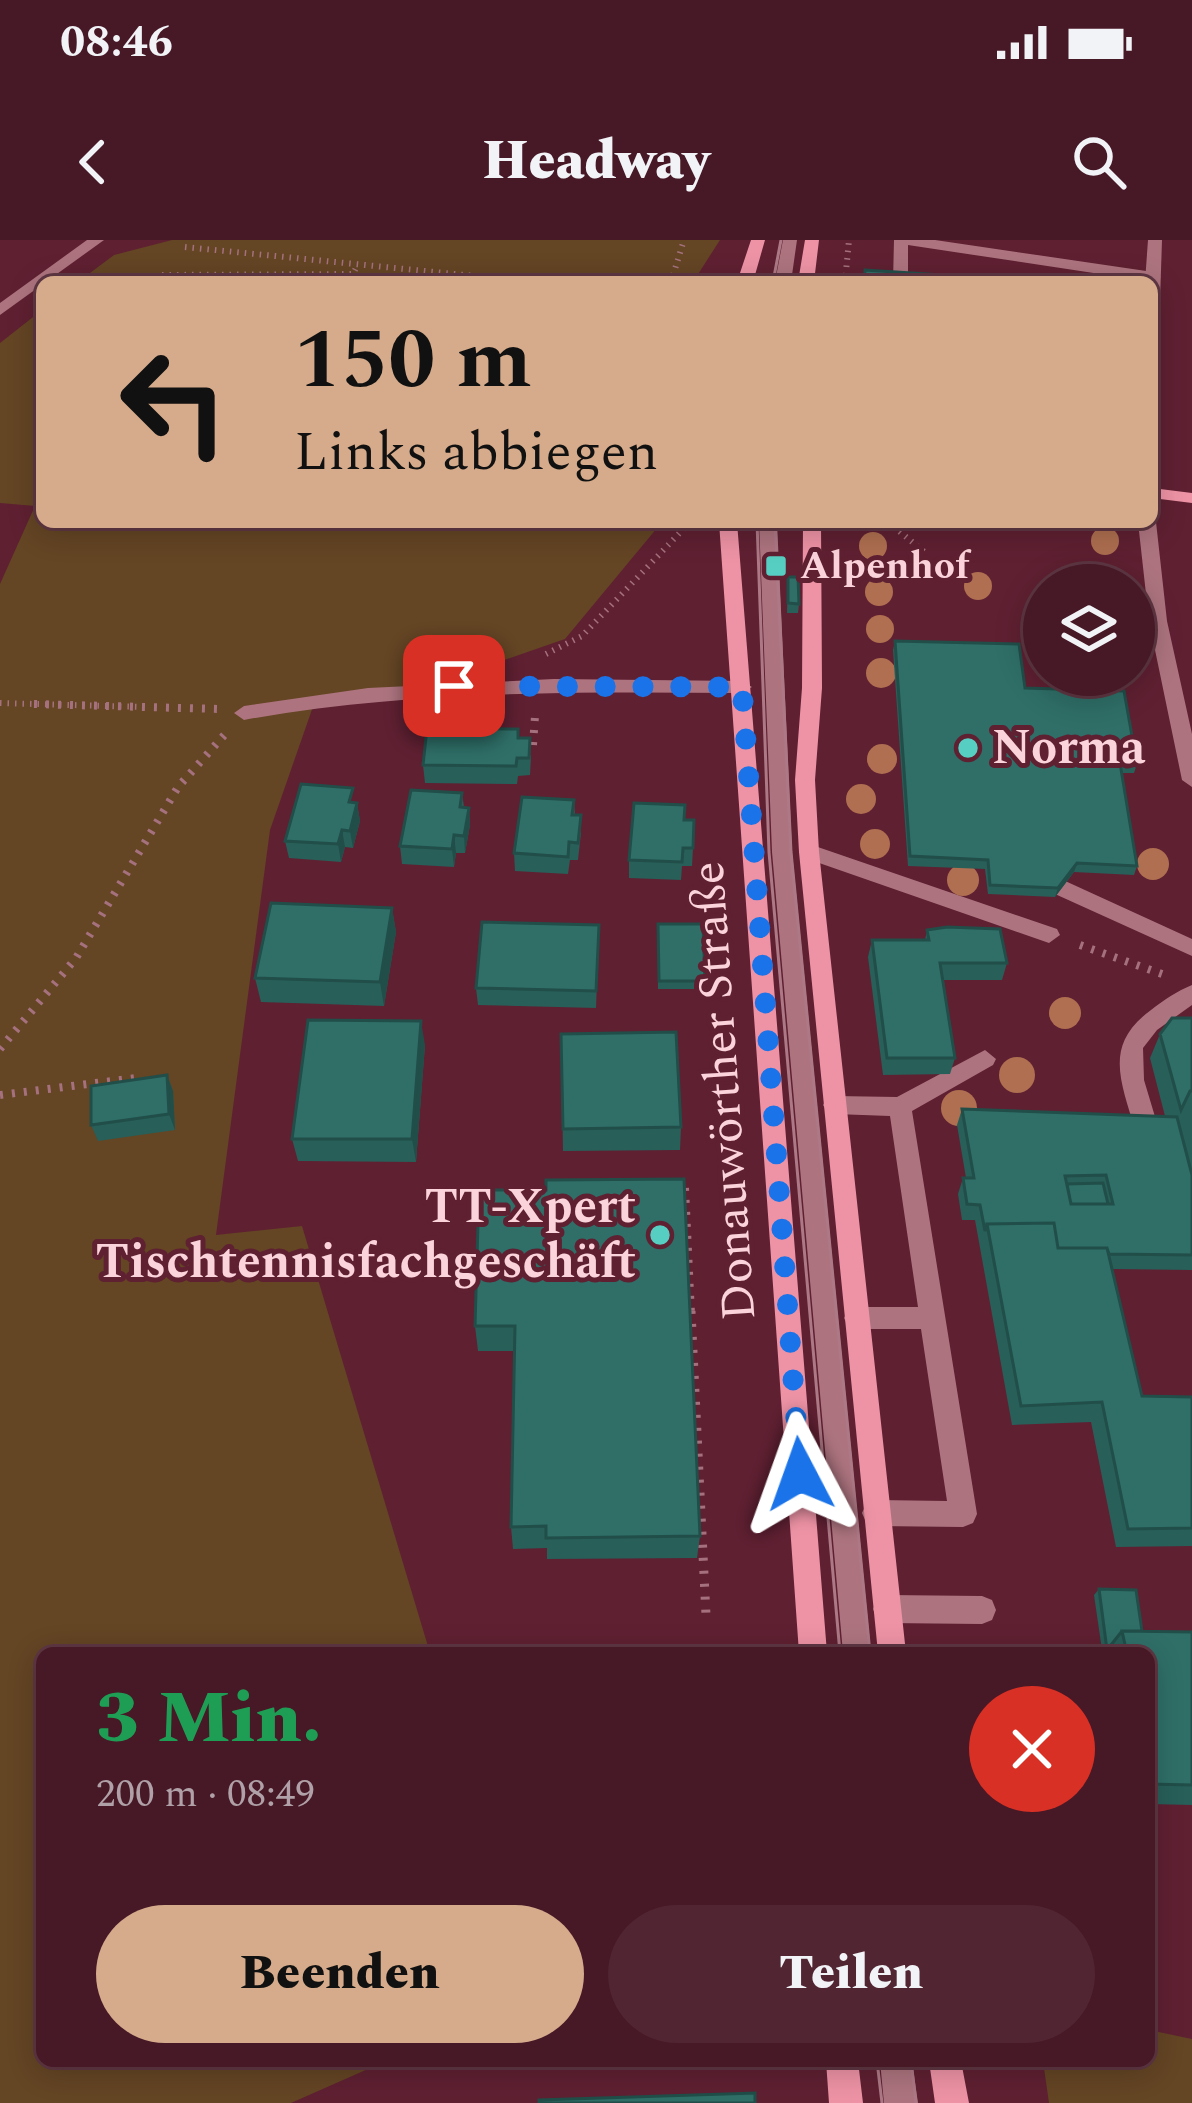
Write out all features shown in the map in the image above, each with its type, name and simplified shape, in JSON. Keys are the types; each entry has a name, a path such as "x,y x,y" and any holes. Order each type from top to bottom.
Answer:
{"main road":[{"path":"747,276 758,240"},
{"path":"807,276 812,240"},
{"path":"1158,494 1192,498"},
{"name":"Donauwörther Straße","path":"729,528 813,1647"},
{"path":"812,528 812,688 805,780 809,852 891,1647"},
{"path":"842,2067 845,2103"},
{"path":"946,2067 952,2103"}],"street":[{"path":"47,276 97,240"},
{"path":"784,276 790,240"},
{"path":"899,276 903,240 984,247 1142,276"},
{"path":"1153,276 1155,240"},
{"path":"0,310 36,284"},
{"path":"767,528 782,852 855,1647"},
{"path":"1148,528 1158,621 1192,780"},
{"path":"244,713 316,698 425,687 742,687"},
{"path":"809,852 1049,935"},
{"path":"1064,888 1192,949"},
{"path":"1147,1130 1127,1061 1140,1026 1192,994"},
{"path":"835,1105 900,1107 985,1059"},
{"path":"876,1513 963,1514 900,1107"},
{"path":"856,1318 932,1318"},
{"path":"887,1610 982,1610"},
{"path":"897,2067 901,2103"}],"path":[{"path":"673,276 684,240"},
{"path":"846,276 849,240"},
{"path":"185,248 476,276"},
{"path":"163,275 353,274 358,264"},
{"path":"530,663 582,636 684,528"},
{"path":"895,528 928,555"},
{"path":"0,704 209,707 244,713"},
{"path":"0,1049 76,958 178,787 244,713"},
{"path":"1049,935 1172,977"},
{"path":"0,1096 136,1078"},
{"path":"685,1188 706,1615"}],"shaded area":[{"path":"172,240 720,240 697,276 86,276 114,255"},
{"path":"36,315 36,528 657,528 565,639 426,687 316,698 270,830 216,1235 302,1226 428,1647 36,1647 36,2067 372,2067 291,2103 0,2103 0,584 35,506 0,503 0,343"},
{"path":"1155,2031 1192,2039 1192,2103 1049,2103 1044,2067 1155,2067"}],"building":[{"path":"865,270 941,275 941,276 864,276"},
{"path":"788,577 798,577 799,604 788,603"},
{"path":"895,641 1019,644 1023,696 1125,696 1137,764 1120,763 1137,866 1077,863 1058,888 990,885 988,860 910,856"},
{"path":"427,728 518,729 518,738 530,738 529,758 517,758 516,766 423,765"},
{"path":"301,784 353,788 349,802 357,803 350,831 342,830 338,844 285,841"},
{"path":"411,790 462,793 460,807 469,808 464,836 454,835 452,849 400,846"},
{"path":"522,797 574,800 572,815 581,815 578,843 569,842 568,857 514,853"},
{"path":"634,803 685,805 684,820 694,820 693,848 683,848 682,862 629,860"},
{"path":"271,903 392,908 380,982 255,978"},
{"path":"482,922 599,925 596,991 476,988"},
{"path":"658,924 703,924 705,981 659,981"},
{"path":"1000,929 1007,963 940,963 955,1058 887,1058 872,940 929,940 927,930"},
{"path":"1172,1018 1192,1018 1192,1091 1181,1110 1160,1034"},
{"path":"308,1020 421,1021 412,1139 292,1139"},
{"path":"676,1032 681,1127 563,1129 561,1034"},
{"path":"167,1075 169,1114 91,1125 91,1086"},
{"path":"962,1109 1177,1117 1192,1175 1192,1255 1058,1248 1054,1223 987,1224 985,1231 980,1205 967,1204 963,1178 974,1178","holes":["1106,1175 1113,1204 1071,1204 1065,1176"]},
{"path":"684,1179 700,1536 546,1538 546,1526 511,1527 515,1326 475,1326 479,1190 546,1190 546,1180"},
{"path":"1103,1183 1108,1204 1071,1204 1067,1184"},
{"path":"1054,1223 1058,1248 1107,1248 1142,1396 1192,1397 1192,1528 1128,1529 1102,1402 1021,1406 987,1224"},
{"path":"1099,1589 1136,1590 1142,1631 1122,1631 1107,1647"},
{"path":"1122,1631 1192,1632 1192,1785 1155,1784 1155,1647 1126,1647"},
{"path":"755,2093 755,2103 539,2103 539,2100"}],"tram line":[{"path":"774,276 781,240"},
{"path":"757,528 769,852 839,1647"},
{"path":"775,528 791,852 869,1647"},
{"path":"878,2067 882,2103"},
{"path":"912,2067 916,2103"}],"place":[{"name":"Alpenhof","path":"776,566"},
{"name":"Norma","path":"968,748"},
{"name":"TT-Xpert Tischtennisfachgeschäft","path":"660,1235"}],"route":[{"path":"454,686 742,687 800,1474"}]}
